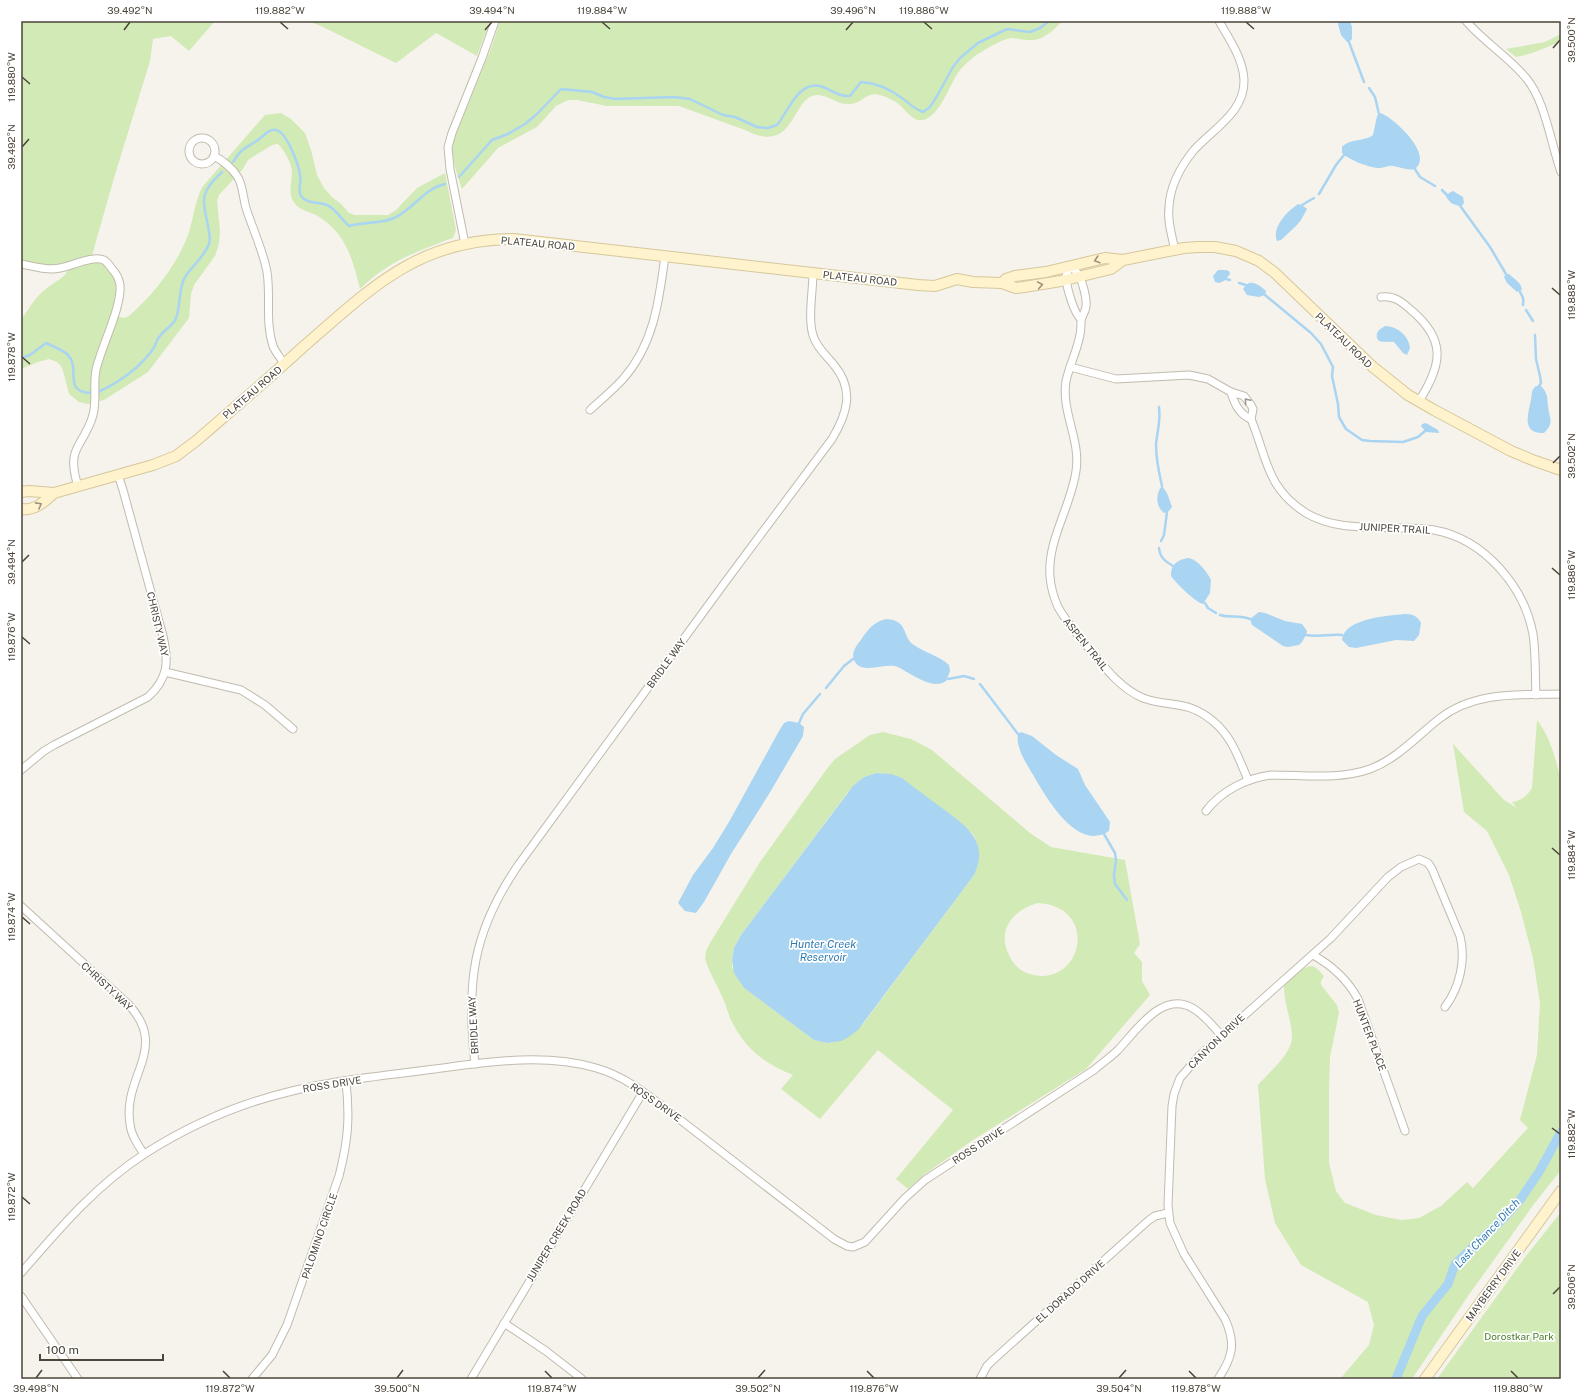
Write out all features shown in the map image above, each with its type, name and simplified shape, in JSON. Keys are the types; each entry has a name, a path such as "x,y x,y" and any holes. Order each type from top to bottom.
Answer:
{"street":[{"path":"465,244 450,169 448,147 495,21"},
{"path":"1174,250 1168,208 1177,176 1194,150 1230,115 1236,106 1243,89 1244,81 1242,65 1219,21"},
{"path":"1466,21 1519,70 1532,86 1540,103 1561,172"},
{"path":"214,156 225,163 240,180 246,209 260,245 267,272 270,333 274,347 284,364"},
{"name":"PLATEAU ROAD","path":"21,492 29,491 54,493 165,461 176,456 196,441 361,297 389,275 418,259 465,244 499,239 514,239 918,285 935,286 957,279 974,282 1002,283 1016,288 1066,279 1111,268 1124,260"},
{"name":"PLATEAU ROAD","path":"1002,283 1006,279 1015,276 1046,272 1105,258 1124,260 1198,247 1215,247 1236,251 1259,261 1280,278 1386,379 1419,401 1523,457 1561,470"},
{"path":"590,410 623,379 643,351 655,318 665,256"},
{"path":"21,264 58,269 98,258 109,264 119,282 119,298 95,374 93,415 74,454 73,465 78,486"},
{"path":"1080,276 1077,271 1070,267 1067,272 1066,279 1075,311 1081,319"},
{"name":"BRIDLE WAY","path":"475,1064 470,1017 473,973 476,956 486,924 502,891 519,864 638,701 832,439 844,418 847,399 843,380 839,372 821,351 813,337 811,317 813,273"},
{"name":"ASPEN TRAIL","path":"1080,276 1086,307 1081,319 1079,340 1066,383 1068,414 1075,436 1077,459 1073,484 1053,549 1050,565 1051,587 1058,606 1070,626 1106,669 1122,685 1145,698 1195,709 1214,722 1223,730 1234,746 1248,780"},
{"path":"1381,297 1392,297 1404,303 1423,321 1432,335 1437,350 1437,364 1433,378 1419,401"},
{"name":"JUNIPER TRAIL","path":"1070,366 1116,379 1126,380 1189,375 1199,376 1212,381 1231,392 1239,394 1248,401 1253,409 1251,418 1270,474 1289,498 1306,513 1326,522 1347,526 1425,529 1444,533 1464,541 1476,548 1502,571 1523,602 1530,622 1535,646 1536,695"},
{"path":"1231,392 1237,408 1242,414 1251,418"},
{"name":"CHRISTY WAY","path":"21,770 44,751 54,745 148,697 159,686 165,672 167,662 164,642 118,475"},
{"name":"PLATEAU ROAD","path":"21,509 31,509 38,506 54,493"},
{"path":"165,672 241,690 265,705 293,729"},
{"path":"1206,811 1218,799 1248,780 1271,774 1330,776 1363,771 1390,759 1439,718 1455,708 1467,703 1495,696 1561,694"},
{"name":"CANYON DRIVE","path":"1218,1379 1232,1353 1232,1336 1225,1319 1184,1254 1172,1227 1168,1213 1172,1106 1176,1086 1180,1078 1192,1063 1221,1035 1339,930 1388,877 1401,867 1415,860 1423,860 1428,863 1435,875 1460,936 1462,945 1458,985 1445,1007"},
{"name":"CHRISTY WAY","path":"21,906 127,1003 141,1019 144,1027 146,1042 142,1062 131,1096 129,1116 130,1126 144,1154"},
{"name":"HUNTER PLACE","path":"1313,954 1331,966 1342,976 1358,999 1405,1131"},
{"name":"ROSS DRIVE","path":"21,1273 76,1210 102,1186 144,1154 192,1128 246,1105 293,1090 475,1064 532,1060 581,1064 598,1068 613,1074 643,1092 834,1239 847,1246 853,1247 865,1242 904,1199 925,1180 1094,1070 1116,1051 1150,1016 1159,1009 1177,1003 1185,1004 1202,1015 1221,1035"},
{"name":"PALOMINO CIRCLE","path":"252,1379 272,1355 288,1325 339,1176 346,1151 348,1131 349,1110 346,1082"},
{"name":"JUNIPER CREEK ROAD","path":"471,1379 643,1092"},
{"name":"MAYBERRY DRIVE","path":"1425,1379 1561,1191"},
{"name":"EL DORADO DRIVE","path":"980,1379 987,1366 993,1360 1092,1270 1149,1220 1155,1216 1168,1213"},
{"path":"21,1296 78,1379"},
{"path":"504,1323 546,1351 582,1379"}],"green space":[{"path":"21,21 215,21 189,51 171,36 153,39 150,61 91,259 104,260 120,286 114,316 124,318 129,316 164,278 172,267 184,244 189,232 198,197 203,186 265,115 281,113 291,119 305,133 317,175 324,188 349,213 355,215 388,215 396,210 417,188 445,173 456,230 453,238 403,258 392,264 381,271 360,289 354,266 341,238 326,222 316,215 300,208 293,201 291,194 292,171 290,164 285,153 278,144 272,145 248,160 243,169 219,195 217,201 220,231 219,244 215,256 194,285 191,294 189,318 148,372 104,400 88,404 79,402 69,394 61,366 57,362 49,359 21,369 21,317 23,317 39,295 62,277 71,266 65,267 21,264"},
{"path":"308,21 490,21 477,56 436,33 396,63"},
{"path":"500,21 1062,21 1051,32 1039,39 1029,40 1011,38 1003,40 994,44 966,63 956,76 937,110 926,119 915,119 896,102 879,95 869,95 855,103 845,104 822,95 818,95 809,97 784,131 775,136 762,136 679,106 607,106 577,100 568,100 556,106 537,127 498,148 462,189 456,172 453,142 492,46"},
{"path":"1561,34 1561,41 1528,54 1516,57 1506,49 1545,42"},
{"path":"1537,720 1549,741 1561,780 1561,1170 1534,1204 1468,1296 1412,1379 1340,1379 1369,1345 1374,1325 1368,1302 1301,1265 1275,1223 1265,1179 1258,1085 1285,1055 1292,1042 1284,986 1303,969 1313,966 1324,976 1321,981 1321,985 1337,1005 1339,1013 1330,1057 1329,1163 1336,1191 1345,1203 1376,1215 1401,1220 1419,1218 1441,1206 1467,1182 1473,1188 1528,1128 1520,1120 1537,1055 1540,1003 1533,958 1521,912 1509,875 1487,831 1464,812 1453,744 1504,800 1517,808 1512,802 1524,798 1532,788"},
{"path":"883,732 911,739 932,750 1030,833 1051,847 1125,860 1140,944 1134,953 1142,962 1142,981 1150,995 1086,1069 973,1140 925,1174 908,1189 896,1179 953,1110 878,1050 820,1119 781,1089 793,1075 763,1059 748,1046 742,1038 730,1018 705,958 706,951 710,943 760,862 826,770 835,759 870,735","holes":["876,773 890,774 972,833 978,848 977,865 974,875 863,1024 834,1042 827,1043 814,1040 744,988 732,967 734,948 741,935 848,792 864,777","1038,903 1058,908 1070,917 1077,930 1077,944 1073,958 1064,969 1050,975 1034,975 1022,971 1013,962 1006,946 1006,929 1015,915 1029,906"]},
{"name":"Dorostkar Park","path":"1561,1212 1561,1379 1437,1379 1526,1256"}],"water":[{"path":"1339,21 1350,21 1352,27 1352,39 1349,42 1347,42 1341,35 1338,24"},
{"path":"1381,113 1395,122 1416,147 1420,155 1420,163 1415,169 1391,166 1380,168 1371,167 1354,161 1342,153 1342,147 1345,144 1365,139 1373,135 1377,116"},
{"path":"1453,191 1463,197 1464,203 1461,207 1451,203 1446,197"},
{"path":"1298,204 1307,209 1301,220 1281,240 1277,241 1276,230 1278,225 1285,215"},
{"path":"1218,270 1229,271 1230,274 1224,281 1219,283 1215,282 1213,276"},
{"path":"1506,274 1509,274 1517,281 1522,290 1517,292 1507,283 1504,277"},
{"path":"1249,283 1254,283 1260,286 1266,291 1265,295 1259,297 1247,295 1243,289"},
{"path":"1385,326 1389,326 1402,332 1410,348 1407,355 1403,353 1394,342 1379,341 1377,333"},
{"path":"1536,386 1541,386 1547,397 1550,423 1544,433 1532,430 1529,427 1528,422 1532,392"},
{"path":"1426,423 1438,430 1439,433 1426,432 1421,426 1422,424"},
{"path":"1162,486 1167,493 1172,507 1169,511 1164,513 1159,507 1157,500 1158,493"},
{"path":"1189,558 1205,570 1211,580 1210,593 1203,604 1191,596 1171,576 1173,566 1178,561"},
{"path":"1259,612 1285,621 1302,624 1307,631 1302,642 1299,645 1288,647 1283,646 1252,625 1250,619"},
{"path":"1409,614 1418,618 1421,623 1419,635 1414,641 1396,640 1356,648 1349,647 1342,640 1350,627 1358,623 1378,617"},
{"path":"886,619 898,622 902,626 910,642 949,665 950,671 946,681 941,684 928,683 898,667 888,666 864,668 855,662 853,656 854,650 866,632 878,622"},
{"path":"789,721 799,723 804,727 803,736 731,854 704,902 696,913 685,911 678,903 693,875 713,848 729,822 779,731 784,723"},
{"path":"1021,732 1032,736 1056,755 1078,769 1085,785 1110,822 1109,831 1097,836 1086,835 1065,821 1048,799 1023,758 1018,740 1018,734"},
{"name":"Hunter Creek Reservoir","path":"876,773 891,774 902,778 967,828 977,844 979,853 978,863 974,875 858,1030 841,1041 827,1043 814,1040 744,988 734,973 732,960 734,948 741,935 853,786 864,777"}],"waterway":[{"path":"459,177 492,140 508,134 525,124 561,89 592,92 604,97 615,99 674,97 690,99 723,115 735,117 757,127 768,128 777,125 794,99 806,88 820,86 838,94 850,96 861,82 877,85 887,89 914,108 923,112 930,107 953,67 960,58 978,43 1007,29 1030,32 1040,28 1049,21"},
{"path":"1349,42 1364,82"},
{"path":"1369,88 1375,97 1379,114"},
{"path":"233,162 243,149 270,131 276,130 280,132 288,142 299,170 299,191 301,196 310,202 327,205 336,211 349,226 394,218 407,210 431,190 445,184"},
{"path":"1319,194 1336,165 1344,155"},
{"path":"1415,169 1420,177 1435,186"},
{"path":"98,392 135,369 148,356 164,331 175,321 178,313 181,289 184,279 204,254 210,240 204,196 206,190 222,172"},
{"path":"1442,190 1447,195"},
{"path":"1302,205 1314,198"},
{"path":"1461,207 1490,247 1506,274"},
{"path":"1226,279 1230,280"},
{"path":"1239,283 1246,285"},
{"path":"1520,292 1523,298 1523,305"},
{"path":"1265,295 1311,333 1321,344 1333,367 1332,376 1338,404 1339,417 1346,429 1362,440 1403,442 1418,437 1425,431"},
{"path":"1526,310 1533,321"},
{"path":"1535,335 1536,359 1541,383 1539,386"},
{"path":"21,358 30,355 46,343 58,348 72,360 74,384 82,392 91,393"},
{"path":"1159,407 1160,417 1156,440 1156,450 1162,486"},
{"path":"1161,541 1164,535 1167,512"},
{"path":"1159,548 1163,559 1173,566"},
{"path":"1205,603 1208,608 1216,613"},
{"path":"1220,615 1250,619"},
{"path":"1306,635 1342,635"},
{"path":"826,688 844,666 853,659"},
{"path":"948,679 964,676 974,679"},
{"path":"980,684 1018,734"},
{"path":"799,723 803,714 820,694"},
{"path":"1104,834 1115,853 1115,884 1127,900"},
{"name":"Last Chance Ditch","path":"1396,1379 1422,1316 1448,1284 1455,1264 1504,1218 1520,1200 1539,1172 1561,1132"}]}
